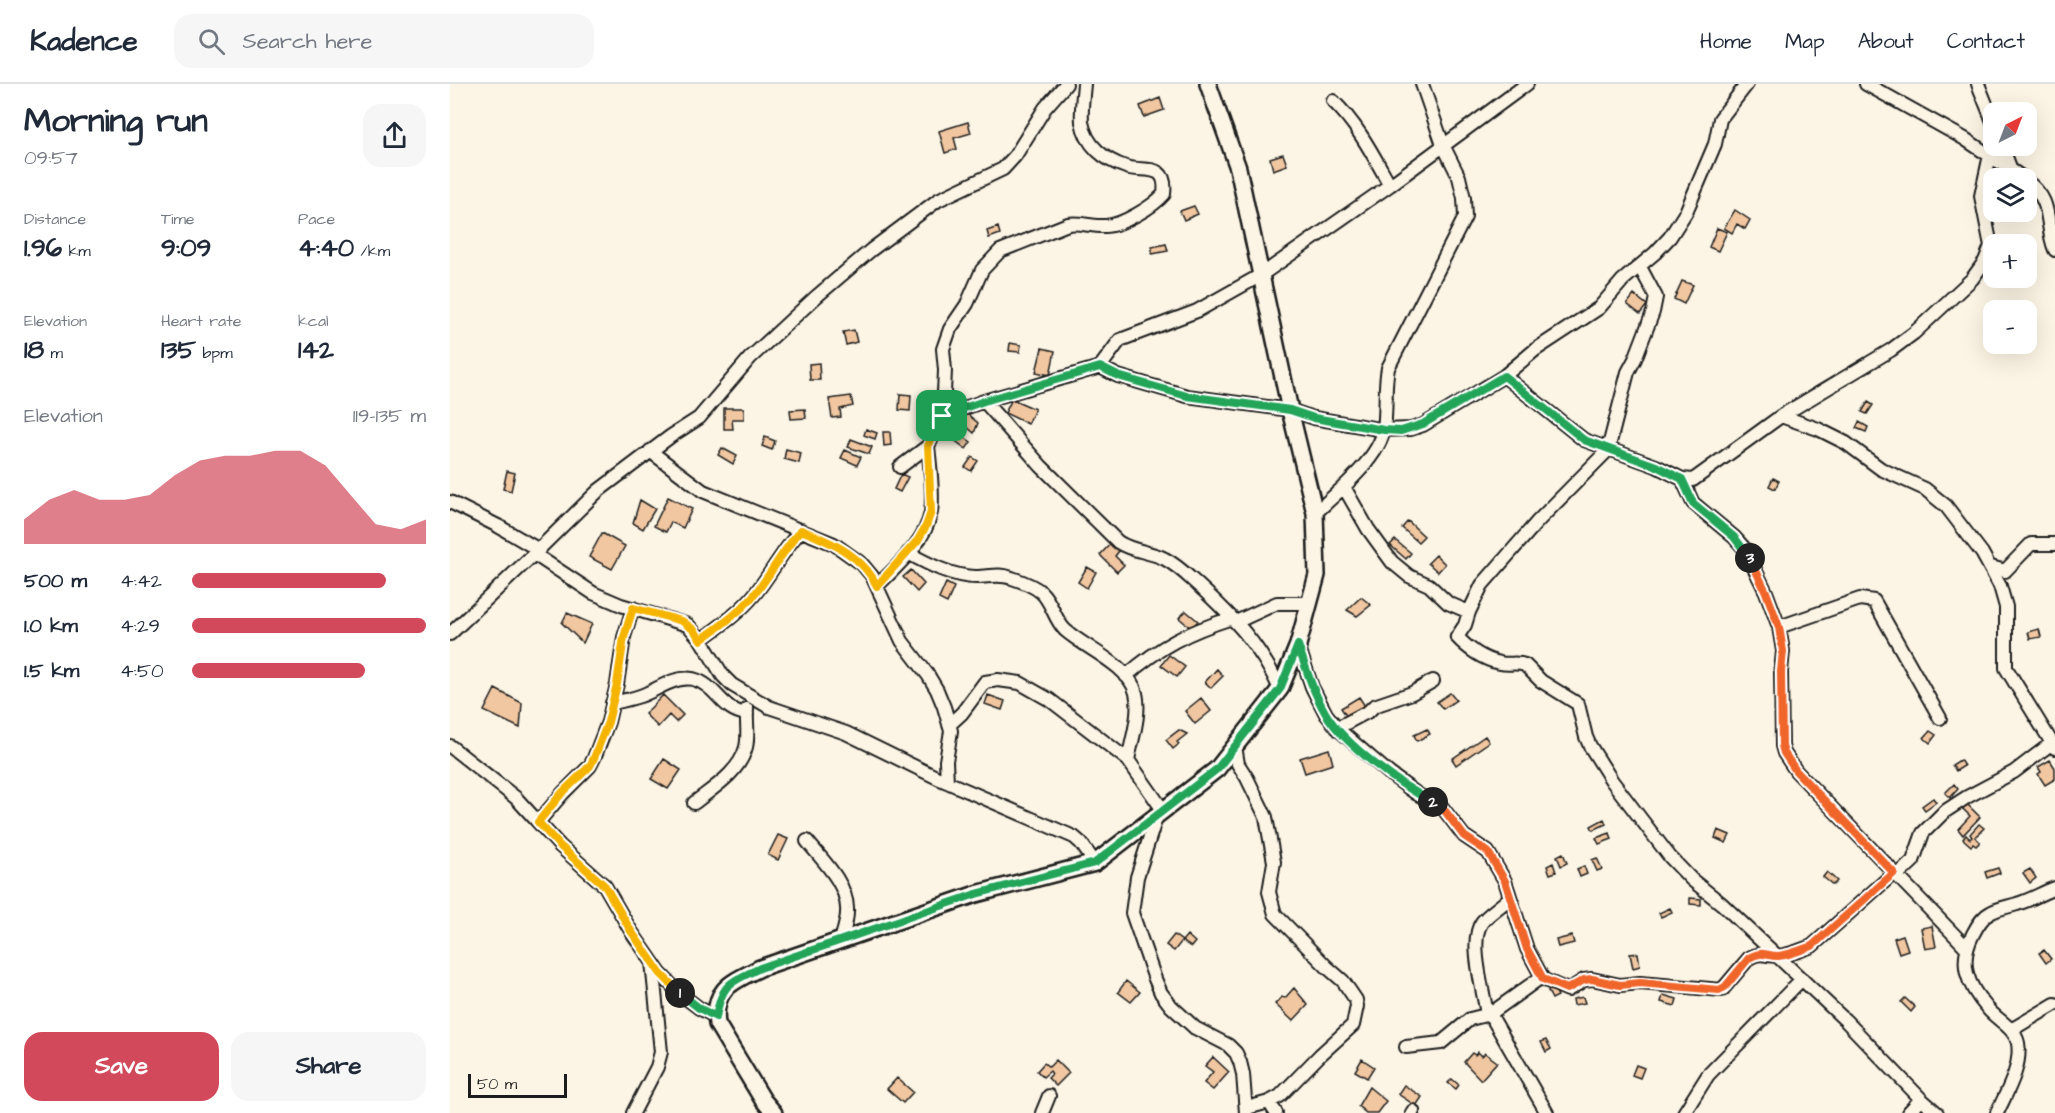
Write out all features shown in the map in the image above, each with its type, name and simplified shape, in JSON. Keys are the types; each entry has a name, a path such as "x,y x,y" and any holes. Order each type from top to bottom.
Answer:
{"street":[{"path":"877,586 918,540 931,512 928,446 942,416 945,370 943,349 982,270 1000,251 1068,224 1105,226 1118,224 1164,195 1161,176 1157,172 1149,169 1127,168 1100,154 1092,146 1082,121 1084,84"},
{"path":"774,1113 763,1100 717,1024 719,998 728,984 760,968 976,894 1095,863 1217,769 1280,689 1298,645 1317,575 1316,513 1290,410 1239,168 1208,84"},
{"path":"1316,513 1344,487 1370,457 1384,430 1388,368 1465,217 1463,189 1443,145 1422,84"},
{"path":"942,416 984,401 1100,367 1120,340 1197,311 1261,275 1390,185 1527,84"},
{"path":"1100,367 1118,376 1187,396 1290,410 1314,418 1384,430 1411,429 1423,424 1504,376 1535,350 1599,308 1623,280 1640,267 1670,237 1686,212 1715,144 1720,119 1747,84"},
{"path":"1866,84 1983,151"},
{"path":"1978,84 1985,102"},
{"path":"450,634 598,491 650,451 699,418 750,358 871,250 938,200 1003,169 1015,156 1045,108 1063,85"},
{"path":"1333,101 1345,112 1364,137 1390,185"},
{"path":"1504,376 1584,440 1656,466 1682,479 1693,480 1781,416 1891,350 1914,333 1972,279 1985,261 1991,246 1981,196 1990,156"},
{"path":"1991,156 2008,168"},
{"path":"2037,191 2048,208 2051,240 2055,250"},
{"path":"1640,267 1656,297 1653,312 1628,372 1608,450 1513,548 1482,585 1468,612 1465,626 1458,635 1458,639 1474,652 1493,661 1524,664 1541,681 1578,704 1590,746 1612,781 1670,857 1692,880 1722,904 1845,1020 1921,1100 1937,1113"},
{"path":"984,401 1041,466 1118,542 1131,550 1166,559 1191,578 1234,620 1268,663 1280,689"},
{"path":"1406,1047 1441,1043 1470,1019 1488,1014 1537,979 1543,979 1568,990 1584,980 1592,979 1620,985 1640,983 1719,990 1725,987 1749,958 1755,955 1762,952 1777,956 1812,946 1913,861 1923,833 1944,812 1967,796 2014,772 2053,746 2006,668 2006,608 2000,586 1991,567 1946,506 1925,489 1881,470 1846,443 1818,429 1781,416"},
{"path":"900,467 928,446"},
{"path":"650,451 703,491 834,544 852,556 872,576 891,622 937,690 951,731 946,761 947,782"},
{"path":"1682,479 1693,503 1734,537 1744,549 1766,592 1779,627 1783,651 1781,672 1784,753 1796,771 1966,947"},
{"path":"1344,487 1368,529 1392,562 1408,576 1426,583 1448,603 1468,612"},
{"path":"450,502 498,526 593,593 633,608 682,621 694,630 723,676 732,685 769,707 846,733 947,782 1074,837 1082,843 1095,863"},
{"path":"701,640 741,610 801,530"},
{"path":"1991,567 2005,571 2031,544 2055,543"},
{"path":"908,553 928,564 965,575 976,577 1000,574 1035,587 1044,595 1057,621 1064,628 1131,681 1136,693 1137,711 1128,760"},
{"path":"1779,627 1860,599 1874,601 1940,718"},
{"path":"1126,676 1160,648 1200,629 1234,620 1277,603 1310,603"},
{"path":"538,822 562,793 590,766 599,747 612,703 624,637 633,608"},
{"path":"1298,645 1312,687 1326,714 1337,728 1390,774 1417,794 1442,807 1464,836 1488,852 1505,881 1527,949 1543,979"},
{"path":"612,703 641,696 678,680 692,678 708,687 734,712 747,714"},
{"path":"949,725 962,713 986,682 991,680 1012,681 1031,688 1128,760 1160,812"},
{"path":"1337,728 1374,706 1412,693 1433,681"},
{"path":"694,802 728,775 744,756 747,745 748,695"},
{"path":"450,746 516,798 560,846 605,886 631,931 660,973 678,992 699,1008 716,1017"},
{"path":"1160,812 1137,877 1132,913 1155,979 1161,993 1171,1006 1195,1028 1228,1045 1236,1053 1240,1062 1246,1110 1273,1107 1280,1096 1320,1055 1353,1025 1356,1020 1356,1000 1343,981 1275,914 1269,892 1274,862 1266,817 1238,764 1235,746"},
{"path":"807,841 841,886 846,898 848,910 841,940"},
{"path":"1996,1113 2010,1087 2018,1053 2016,1038 1988,1009 1971,986 1965,967 1966,947 1977,927 1988,914 2055,888"},
{"path":"1510,897 1481,923 1477,936 1477,952 1488,1014 1547,1113"},
{"path":"633,1113 657,1066 661,1052 651,961"},
{"path":"1684,1113 1708,1074 1802,979"},
{"path":"2010,1030 2039,1016 2055,1005"},
{"path":"1042,1113 1049,1096"},
{"path":"1908,1113 1921,1100"}],"building":[{"path":"1160,98 1164,110 1144,117 1140,106"},
{"path":"968,122 971,133 954,138 957,149 945,153 939,131"},
{"path":"1283,154 1287,165 1273,170 1270,158"},
{"path":"1194,206 1198,214 1184,220 1180,211"},
{"path":"1735,210 1750,220 1745,229 1737,224 1732,233 1724,228"},
{"path":"998,227 1000,234 989,238 987,231"},
{"path":"1717,228 1727,232 1718,251 1709,247"},
{"path":"1166,244 1168,251 1152,254 1152,247"},
{"path":"1682,281 1693,285 1684,304 1674,299"},
{"path":"1634,295 1647,305 1640,314 1627,304"},
{"path":"854,330 857,342 846,345 843,332"},
{"path":"1010,343 1021,345 1020,352 1009,351"},
{"path":"1042,348 1055,351 1050,375 1036,372"},
{"path":"819,363 820,380 810,380 809,364"},
{"path":"900,394 911,395 910,411 899,410"},
{"path":"851,396 853,406 840,409 841,417 832,418 829,399"},
{"path":"1012,399 1035,409 1028,424 1005,413"},
{"path":"1868,402 1873,405 1867,414 1862,412"},
{"path":"724,408 744,408 744,419 732,419 733,429 724,429"},
{"path":"805,409 806,418 791,419 790,410"},
{"path":"966,413 978,423 974,433 959,420"},
{"path":"1859,422 1868,427 1866,432 1856,428"},
{"path":"866,429 877,433 875,439 864,435"},
{"path":"883,432 890,432 891,445 884,446"},
{"path":"957,432 971,442 966,449 953,439"},
{"path":"765,437 775,441 772,450 762,446"},
{"path":"851,439 872,447 869,454 848,447"},
{"path":"722,448 737,456 733,464 718,455"},
{"path":"786,449 801,453 799,463 784,459"},
{"path":"845,450 861,457 857,465 841,458"},
{"path":"972,457 978,461 971,471 965,467"},
{"path":"507,471 515,473 511,491 503,489"},
{"path":"901,474 908,477 900,492 894,489"},
{"path":"1773,478 1779,481 1775,489 1769,486"},
{"path":"668,497 692,509 683,528 671,522 666,532 654,526"},
{"path":"640,500 655,509 643,529 633,523"},
{"path":"1408,521 1424,536 1418,542 1402,528"},
{"path":"602,533 625,546 612,569 589,557"},
{"path":"1395,540 1411,553 1406,559 1390,545"},
{"path":"1111,543 1119,551 1115,556 1124,565 1117,572 1100,555"},
{"path":"1436,555 1445,564 1438,572 1428,563"},
{"path":"1087,567 1096,572 1087,588 1078,582"},
{"path":"911,570 924,584 917,592 903,577"},
{"path":"946,583 954,587 947,603 939,599"},
{"path":"1361,597 1371,605 1357,616 1347,610"},
{"path":"1186,611 1198,621 1191,628 1179,618"},
{"path":"567,613 592,624 583,643 562,623"},
{"path":"2039,629 2041,637 2030,639 2028,632"},
{"path":"1169,655 1185,667 1177,677 1161,665"},
{"path":"1217,669 1223,676 1211,688 1205,682"},
{"path":"495,689 522,703 520,728 484,711"},
{"path":"1450,693 1456,700 1443,709 1437,702"},
{"path":"663,695 683,715 676,722 669,715 658,727 645,714"},
{"path":"988,695 1005,701 1002,710 985,704"},
{"path":"1359,697 1365,706 1347,717 1341,708"},
{"path":"1201,698 1211,711 1195,724 1185,711"},
{"path":"1427,729 1430,734 1417,741 1414,735"},
{"path":"1179,730 1187,734 1177,742 1179,744 1173,749 1166,740"},
{"path":"1930,731 1936,735 1930,743 1924,738"},
{"path":"1485,736 1489,742 1456,765 1452,759"},
{"path":"1329,749 1333,764 1305,773 1300,758"},
{"path":"664,759 681,770 668,789 651,779"},
{"path":"1960,760 1964,766 1956,771 1952,765"},
{"path":"2050,760 2055,768 2055,779 2045,785 2038,774 2041,772 2038,767"},
{"path":"1954,784 1958,789 1950,798 1945,793"},
{"path":"1933,798 1936,802 1925,810 1922,806"},
{"path":"1966,803 1980,817 1963,835 1958,829 1970,816 1961,807"},
{"path":"1604,819 1606,824 1593,830 1591,826"},
{"path":"1979,824 1984,828 1975,837 1980,842 1976,846 1973,844 1971,846 1963,839 1966,835 1970,839 1972,837 1970,834"},
{"path":"1718,830 1730,835 1726,843 1715,838"},
{"path":"1610,833 1612,839 1599,844 1596,838"},
{"path":"778,835 788,839 778,860 768,855"},
{"path":"1563,853 1567,863 1561,866 1557,856"},
{"path":"1597,858 1602,869 1597,871 1592,860"},
{"path":"1553,863 1556,872 1550,874 1547,866"},
{"path":"1584,866 1587,874 1580,877 1577,869"},
{"path":"1998,868 2000,873 1987,878 1985,872"},
{"path":"2030,869 2036,878 2030,883 2023,873"},
{"path":"1827,872 1837,881 1833,885 1823,877"},
{"path":"1690,898 1701,899 1701,905 1690,904"},
{"path":"1670,908 1672,912 1661,917 1659,913"},
{"path":"1932,926 1936,947 1925,949 1921,928"},
{"path":"1174,935 1182,941 1174,951 1166,945"},
{"path":"1187,935 1195,942 1191,947 1182,941"},
{"path":"1903,935 1908,950 1899,953 1894,938"},
{"path":"1572,936 1574,943 1558,947 1556,940"},
{"path":"2044,950 2051,959 2046,963 2039,953"},
{"path":"1638,953 1640,966 1633,968 1630,954"},
{"path":"1126,981 1140,992 1131,1002 1118,992"},
{"path":"1294,988 1308,1005 1293,1021 1275,1004 1282,997 1285,998"},
{"path":"1554,988 1558,996 1552,999 1548,991"},
{"path":"1663,995 1677,999 1675,1006 1661,1002"},
{"path":"1583,997 1585,1003 1574,1005 1573,999"},
{"path":"1905,998 1915,1007 1911,1012 1901,1002"},
{"path":"1546,1040 1551,1049 1546,1052 1541,1042"},
{"path":"1478,1052 1482,1056 1485,1053 1497,1062 1481,1080 1464,1062 1472,1053 1475,1055"},
{"path":"1213,1057 1229,1072 1213,1090 1204,1083 1213,1072 1205,1066"},
{"path":"1362,1059 1374,1067 1367,1078 1355,1071"},
{"path":"1056,1060 1069,1073 1056,1086 1048,1078 1052,1074 1050,1071 1043,1077 1037,1071 1044,1063 1049,1067"},
{"path":"1636,1065 1644,1068 1640,1078 1632,1075"},
{"path":"897,1078 913,1092 903,1103 887,1089"},
{"path":"1452,1079 1459,1085 1456,1089 1448,1083"},
{"path":"1404,1085 1422,1097 1416,1106 1398,1094"},
{"path":"1369,1087 1386,1101 1377,1113 1366,1113 1358,1106"}],"route":[{"path":"1100,367 1118,376 1187,396 1290,410 1314,418 1401,431 1423,424 1504,376 1584,440 1656,466 1682,479 1693,503 1734,537 1744,549 1756,567 1779,627 1783,651 1781,672 1784,753 1796,771 1894,873 1812,946 1777,956 1762,952 1755,955 1749,958 1722,990 1640,983 1620,985 1592,979 1578,982 1568,990 1543,979 1527,949 1505,881 1488,852 1464,836 1442,807 1417,794 1390,774 1339,730 1326,714 1312,687 1298,645 1280,689 1217,769 1095,863 976,894 760,968 728,984 719,998 716,1017 699,1008 678,992 660,973 631,931 605,886 560,846 538,822 562,793 590,766 599,747 608,722 617,684 624,637 633,608 682,621 694,630 701,640 741,610 801,530 834,544 852,556 872,576 877,586 918,540 926,526 931,512 928,446 942,416 984,401 1100,367"}]}
